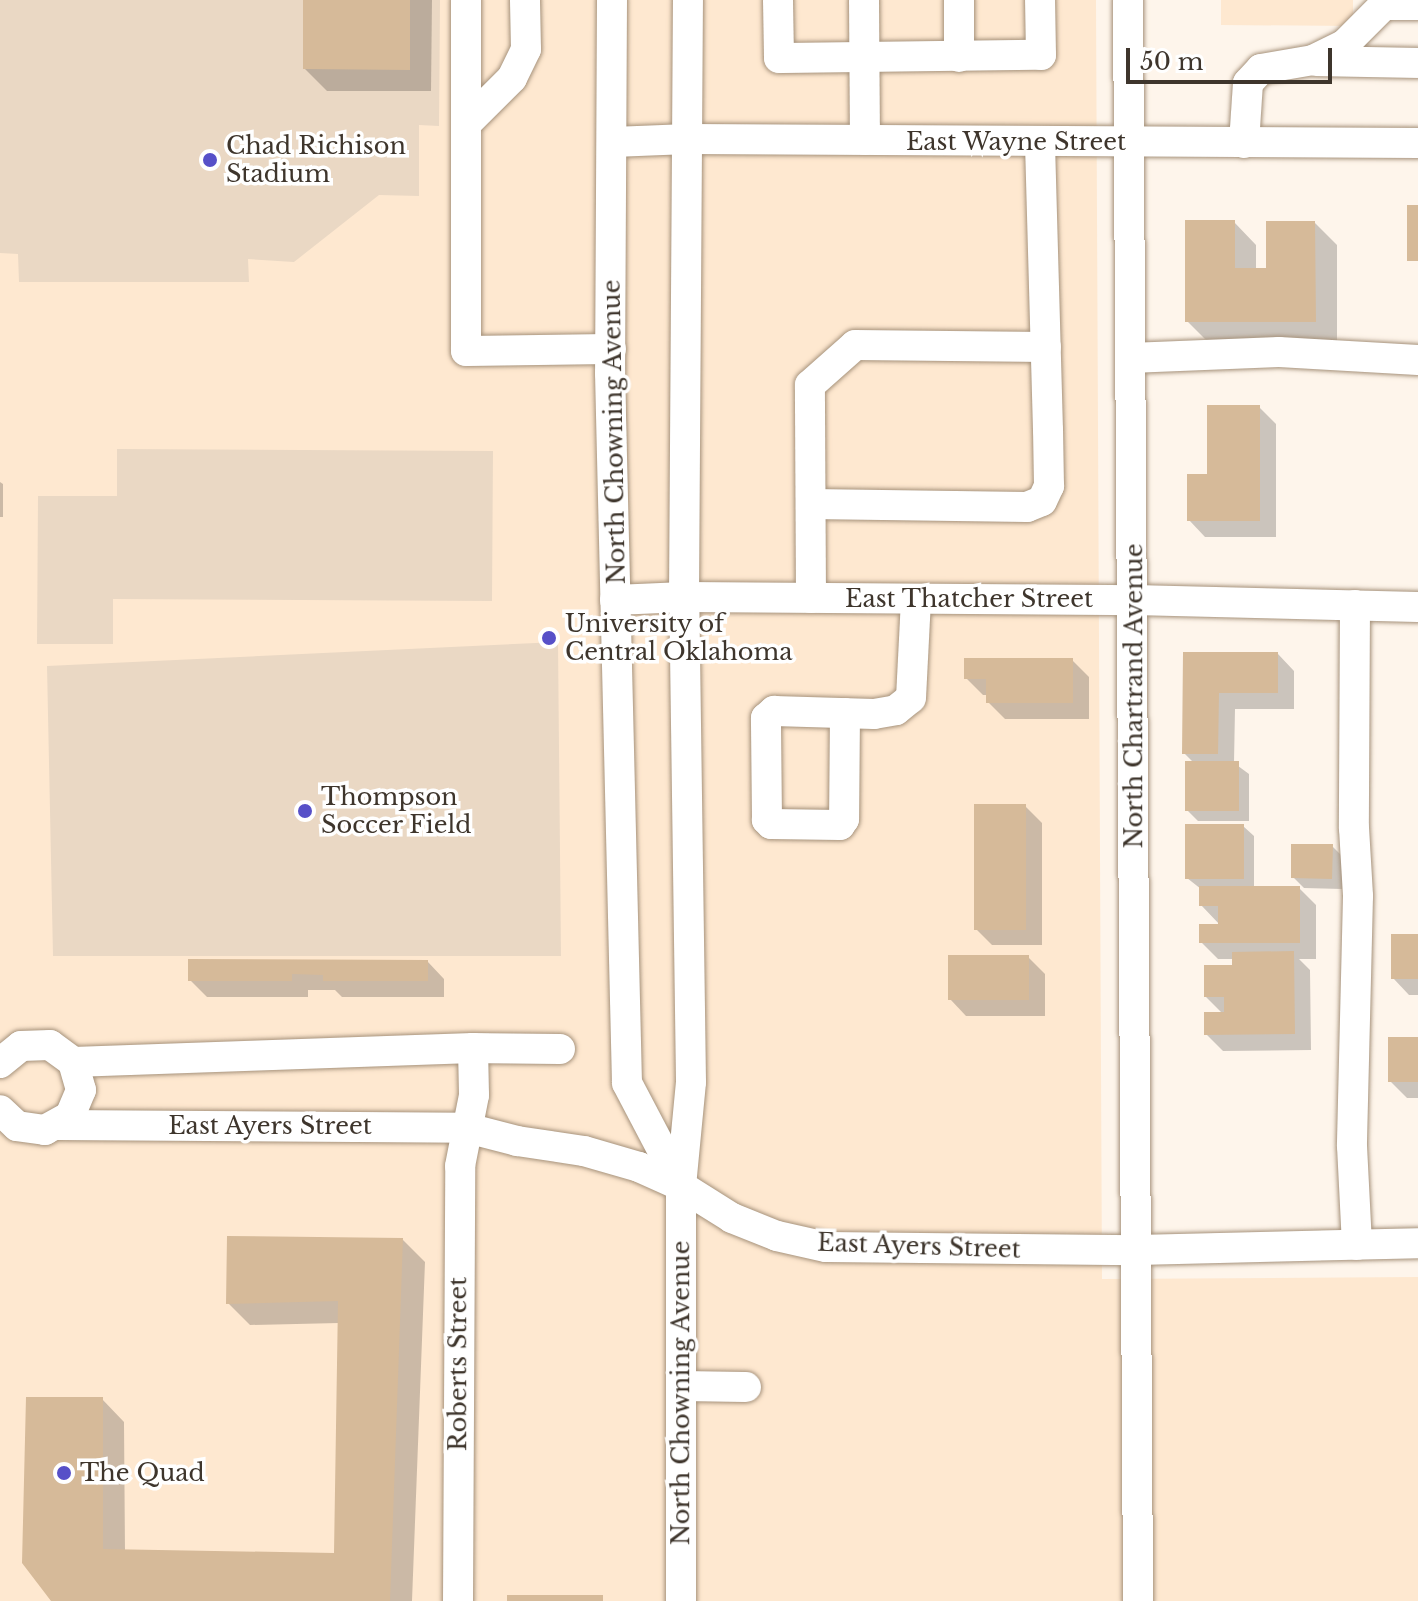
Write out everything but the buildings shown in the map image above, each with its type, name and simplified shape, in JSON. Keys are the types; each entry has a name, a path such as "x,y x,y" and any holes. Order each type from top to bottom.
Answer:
{"street":[{"path":"466,0 466,351 611,349"},
{"path":"466,124 512,78 526,49 525,0"},
{"name":"North Chowning Avenue","path":"612,0 611,349 627,1083 681,1186"},
{"name":"North Chowning Avenue","path":"681,1601 681,1186 691,1082 684,597 688,0"},
{"path":"778,0 779,58 1041,55 1040,0"},
{"path":"864,0 865,140"},
{"path":"959,0 959,57"},
{"name":"North Chartrand Avenue","path":"1128,0 1138,1601"},
{"path":"1308,61 1344,45 1384,5 1418,5"},
{"path":"1244,143 1248,83 1261,69 1308,61 1418,63"},
{"name":"East Wayne Street","path":"613,142 688,139 1418,143"},
{"path":"811,504 1027,507 1042,501 1049,486 1040,142"},
{"path":"811,598 810,385 855,345 1046,347"},
{"path":"1130,358 1279,352 1418,360"},
{"name":"East Thatcher Street","path":"615,600 684,597 1134,600 1418,607"},
{"path":"845,713 874,714 896,710 911,698 916,599"},
{"path":"1355,605 1354,815 1358,927 1352,1146 1357,1245"},
{"path":"0,1063 21,1046 36,1043 63,1052 73,1062 79,1075 78,1103 59,1125"},
{"path":"73,1062 473,1048 560,1049"},
{"name":"Roberts Street","path":"458,1601 460,1166 474,1095 473,1048"},
{"name":"East Ayers Street","path":"6,1123 31,1130 59,1125 467,1128 517,1141 584,1151 639,1167 681,1186 732,1218 777,1236 826,1247 1137,1250 1418,1243"},
{"path":"682,1386 746,1387"}],"shaded area":[{"name":"University of Central Oklahoma","path":"0,0 1096,0 1102,1279 1418,1277 1418,1601 0,1601"},
{"name":"Chad Richison Stadium","path":"0,0 440,0 439,126 419,125 419,196 379,195 294,262 248,259 249,282 19,282 18,254 0,253"},
{"path":"1221,0 1353,0 1353,26 1221,25"},
{"path":"117,449 493,451 492,601 113,599 113,644 37,644 38,496 117,496"},
{"name":"Thompson Soccer Field","path":"558,642 561,956 53,956 47,666"}],"place":[{"name":"Chad Richison Stadium","path":"210,160"},
{"name":"University of Central Oklahoma","path":"549,638"},
{"name":"Thompson Soccer Field","path":"305,811"},
{"name":"The Quad","path":"64,1473"}]}
